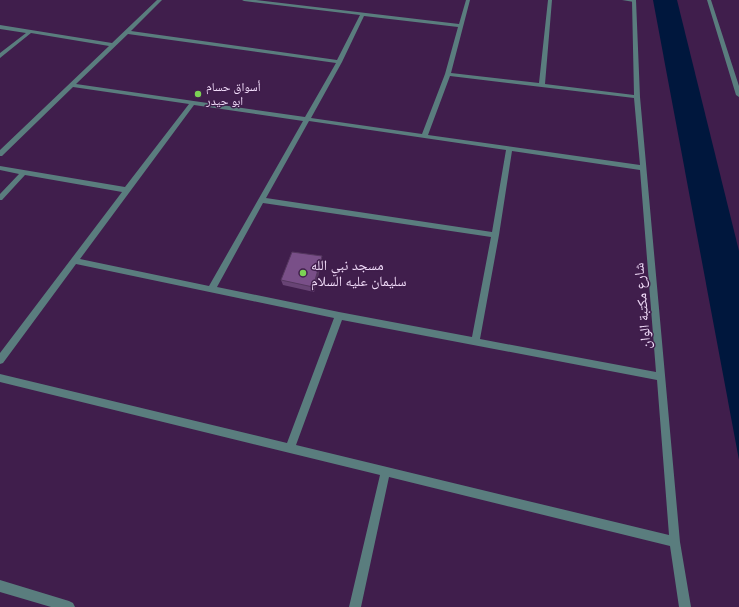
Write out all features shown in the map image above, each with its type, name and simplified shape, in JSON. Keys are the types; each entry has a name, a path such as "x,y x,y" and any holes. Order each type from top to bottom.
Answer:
{"street":[{"path":"0,154 127,32 158,0"},
{"path":"244,0 460,26"},
{"path":"296,6 300,0"},
{"path":"424,136 448,74 468,0"},
{"path":"542,86 550,0"},
{"name":"شارع مكتبة الوان","path":"624,0 634,1 637,97 675,542 685,607"},
{"path":"709,0 739,96"},
{"path":"211,290 339,62 363,14"},
{"path":"0,27 113,45"},
{"path":"0,56 30,32"},
{"path":"127,32 339,62"},
{"path":"448,74 637,97"},
{"path":"72,85 643,168"},
{"path":"0,360 192,102"},
{"path":"475,342 495,236 509,148"},
{"path":"0,168 127,190"},
{"path":"0,198 24,172"},
{"path":"262,200 495,236"},
{"path":"74,261 339,316 661,377"},
{"path":"290,448 339,316"},
{"path":"0,378 675,542"},
{"path":"355,607 386,471"},
{"path":"0,586 68,607"}],"water":[{"path":"653,0 677,0 739,251 739,460"}],"building":[{"name":"مسجد نبي الله سليمان عليه السلام","path":"292,252 322,256 313,287 281,280"}],"place":[{"name":"أسواق حسام ابو حيدر","path":"198,94"},
{"name":"مسجد نبي الله سليمان عليه السلام","path":"303,273"}]}
